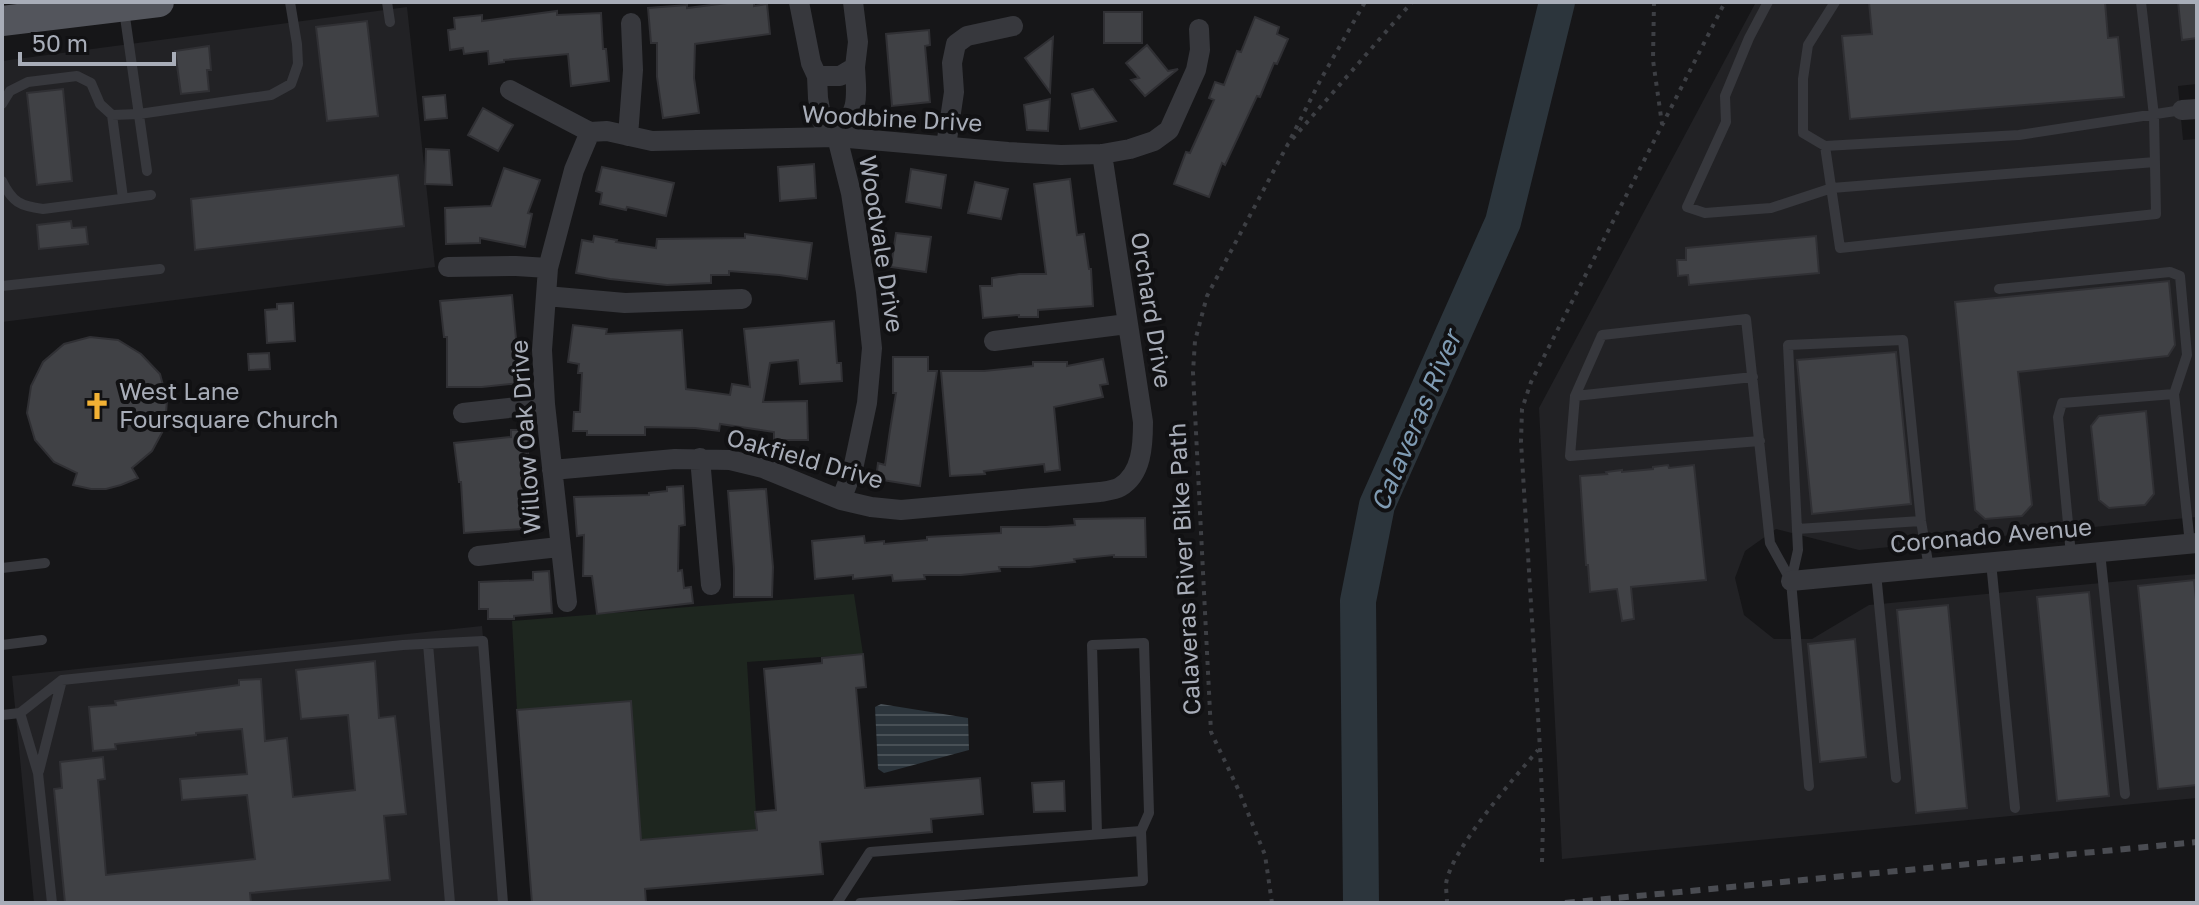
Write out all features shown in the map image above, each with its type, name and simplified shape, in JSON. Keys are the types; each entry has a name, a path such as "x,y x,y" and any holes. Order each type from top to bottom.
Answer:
{"main road":[{"path":"2,21 159,2"}],"street":[{"name":"Woodvale Drive","path":"799,2 811,63 817,76 822,121 837,137 851,193 872,348 867,403 853,469 841,500"},
{"name":"Woodvale Drive","path":"837,137 851,119 856,94 858,42 853,2"},
{"path":"628,136 633,70 631,23"},
{"path":"946,146 954,92 952,63 956,44 967,36 1013,26"},
{"name":"Woodbine Drive","path":"510,90 590,132 607,131 652,141 837,137 1008,152 1102,154 1154,141 1169,130 1196,70 1200,50 1199,29"},
{"path":"817,76 840,76 855,67"},
{"name":"Willow Oak Drive","path":"567,602 559,547 542,350 548,268 574,170 590,132"},
{"name":"Orchard Drive","path":"1102,154 1143,422 1143,450 1134,473"},
{"path":"448,267 548,268"},
{"path":"546,296 625,303 742,299"},
{"path":"994,341 1127,324"},
{"path":"463,413 545,404"},
{"path":"700,458 711,585"},
{"name":"Oakfield Drive","path":"552,470 700,458 730,460 763,468 841,500 901,510 1100,492 1119,487 1134,473"},
{"name":"Coronado Avenue","path":"1791,581 2193,544"},
{"path":"478,556 559,547"}],"lane":[{"path":"112,115 271,95 291,84 298,64 290,2"},
{"path":"387,2 390,22"},
{"path":"1768,2 1725,96 1726,122 1687,207 1705,213 1771,208 1832,188 2155,162"},
{"path":"1835,2 1808,45 1803,79 1803,133 1825,146 2019,135 2189,110"},
{"path":"1825,146 1840,248 2156,214 2154,116 2141,2"},
{"path":"123,6 147,171"},
{"path":"2,104 10,91 28,82 77,76 91,83 100,104 112,115 123,198"},
{"path":"2,181 10,197 26,207 43,209 151,195"},
{"path":"2,286 160,269"},
{"path":"1999,289 2170,272 2180,276 2187,355 2174,394 2193,544"},
{"path":"1760,441 1570,456 1575,396 1602,335 1746,319 1760,441 1770,543 1791,581"},
{"path":"1809,786 1791,581 1798,550 1788,345 1903,340 1921,521 1929,568"},
{"path":"1575,396 1753,377"},
{"path":"2071,555 2058,417 2062,403 2174,394"},
{"path":"1797,529 1921,521"},
{"path":"2100,552 2125,794"},
{"path":"1991,562 2015,808"},
{"path":"2,568 45,563"},
{"path":"1876,573 1896,778"},
{"path":"2,645 42,640"},
{"path":"2,715 20,713 62,680 483,641 503,903"},
{"path":"860,903 1143,881 1141,831 1149,813 1144,643 1092,645 1097,834"},
{"path":"428,644 450,903"},
{"path":"38,773 62,680"},
{"path":"20,713 38,773 52,903"},
{"path":"837,903 870,852 1141,831"}],"path":[{"path":"1288,144 1365,2"},
{"name":"Calaveras River Bike Path","path":"1272,903 1260,842 1211,732 1193,372 1195,341 1207,296 1288,144 1412,2"},
{"path":"1654,2 1653,60 1662,126"},
{"path":"1447,903 1446,882 1462,846 1510,782 1540,749"}],"shaded area":[{"path":"1756,2 2197,2 2197,84 2178,86 2183,140 2197,139 2197,517 1859,550 1776,529 1745,551 1735,578 1744,615 1774,639 1812,639 1869,605 2197,574 2197,798 1562,859 1539,408"},
{"path":"407,7 435,267 2,322 2,61"},
{"path":"854,594 863,654 747,662 757,830 641,841 631,701 517,710 512,621"},
{"path":"482,626 506,903 34,903 12,676"},
{"path":"881,704 968,718 969,750 884,773 878,769 875,707"}],"building":[{"path":"754,2 754,6 767,4 770,34 695,44 694,78 699,113 663,118 657,77 657,43 651,43 648,8 687,5 687,8"},
{"path":"1869,2 2105,2 2108,38 2118,37 2124,97 1850,119 1842,36 1872,34"},
{"path":"2178,2 2197,2 2197,38 2182,40"},
{"path":"557,11 557,15 601,13 609,81 571,86 568,54 489,64 488,51 464,54 463,48 450,50 448,30 455,29 454,18 482,15 482,21"},
{"path":"1104,12 1142,12 1142,43 1104,43"},
{"path":"1255,17 1279,27 1277,34 1288,39 1225,165 1222,163 1209,197 1174,184 1186,152 1190,153 1214,100 1209,98 1215,82 1224,85"},
{"path":"367,21 378,116 327,121 316,27"},
{"path":"929,30 930,45 925,46 930,102 892,106 886,34"},
{"path":"1053,37 1050,92 1025,58"},
{"path":"1147,45 1168,71 1178,69 1145,96 1131,80 1139,78 1126,63"},
{"path":"209,46 209,91 181,94 175,51"},
{"path":"63,89 72,181 37,185 27,93"},
{"path":"1093,89 1116,121 1080,129 1072,94"},
{"path":"445,95 447,118 425,120 423,97"},
{"path":"1050,99 1048,131 1027,130 1024,105"},
{"path":"483,108 513,125 498,151 468,135"},
{"path":"426,149 449,150 452,185 425,184"},
{"path":"814,164 816,198 780,201 778,167"},
{"path":"602,167 674,183 666,216 600,204 602,193 596,191"},
{"path":"504,168 540,180 528,213 532,214 525,247 480,238 480,243 446,244 445,208 491,206"},
{"path":"911,169 946,175 941,208 906,202"},
{"path":"398,175 404,226 195,250 191,199"},
{"path":"1070,179 1077,235 1084,234 1091,269 1093,306 1038,310 1038,317 983,318 980,286 992,286 992,278 1046,274 1034,184"},
{"path":"975,182 1008,189 1001,219 968,213"},
{"path":"71,221 72,228 86,227 88,244 39,249 37,225"},
{"path":"896,233 931,237 926,272 891,267"},
{"path":"745,234 812,243 807,279 729,271 729,275 711,275 711,283 667,285 576,273 582,240 593,242 594,236 656,248 657,239 745,238"},
{"path":"1816,236 1819,273 1689,285 1688,275 1678,276 1677,260 1686,260 1686,248"},
{"path":"2169,281 2175,345 2168,356 2018,372 2032,505 2022,516 1985,519 1975,510 1955,302"},
{"path":"512,295 520,383 447,387 447,337 444,337 440,301"},
{"path":"293,303 295,341 267,343 265,310 277,309 277,304"},
{"path":"834,321 837,363 841,363 842,381 800,384 798,360 770,363 763,402 807,401 808,440 774,440 774,432 720,424 719,431 645,427 645,435 587,435 587,431 573,431 574,412 580,412 582,373 578,373 579,364 568,362 573,325 607,329 606,334 682,330 686,389 730,395 732,384 750,387 744,329"},
{"name":"West Lane Foursquare Church","path":"90,337 118,340 141,354 160,374 167,400 165,427 152,451 132,468 138,478 106,489 73,485 77,473 54,462 35,440 27,413 31,386 43,362 64,344"},
{"path":"1896,352 1911,504 1812,514 1797,360"},
{"path":"269,353 270,369 249,370 248,354"},
{"path":"893,357 928,357 928,371 937,371 920,486 876,479 878,463 885,465 896,393 893,393"},
{"path":"1103,359 1108,384 1100,385 1103,397 1054,407 1060,470 1045,472 1044,464 984,471 985,474 950,476 941,371 984,371 1033,366 1033,362 1067,362 1067,366"},
{"path":"2146,411 2154,494 2145,505 2109,508 2099,500 2091,426 2099,416"},
{"path":"511,430 528,430 528,494 533,494 536,528 464,533 461,482 454,443 511,437"},
{"path":"1668,465 1669,468 1694,465 1706,580 1631,587 1634,619 1622,621 1617,589 1590,592 1580,476"},
{"path":"683,486 685,525 679,526 678,571 682,570 684,588 691,587 693,603 597,614 592,576 583,576 584,535 577,536 574,497 649,495 667,491 667,487"},
{"path":"766,489 773,567 772,597 734,597 728,491"},
{"path":"1145,518 1146,557 1114,555 1030,567 999,567 1000,571 924,575 925,579 893,581 892,575 853,579 853,575 815,579 812,541 864,536 865,543 884,541 884,544 927,540 927,537 1001,533 1001,527 1075,525 1074,519"},
{"path":"549,571 552,613 514,616 514,619 488,619 488,609 479,609 479,582 533,580 533,572"},
{"path":"2194,580 2197,609 2197,785 2158,789 2138,586"},
{"path":"2089,592 2109,796 2057,801 2037,597"},
{"path":"1948,605 1967,808 1916,813 1897,610"},
{"path":"1855,639 1866,757 1820,762 1808,644"},
{"path":"863,654 866,687 856,688 865,788 980,778 983,814 931,819 932,832 820,842 823,874 645,889 646,903 532,903 517,710 631,701 641,840 757,830 755,812 776,810 764,669 822,663 822,658"},
{"path":"375,661 379,718 395,716 406,814 384,816 390,880 250,893 251,903 65,903 54,789 62,788 60,762 103,757 105,779 98,780 106,875 255,859 247,795 182,800 180,779 247,774 242,729 115,744 116,749 93,751 89,707 239,685 239,680 261,679 265,741 287,738 293,797 355,790 348,715 301,719 296,670"},
{"path":"1064,781 1065,811 1034,812 1032,783"}],"waterway":[{"name":"Calaveras River","path":"1361,903 1358,601 1377,505 1503,222 1557,2"}],"railway":[{"path":"1565,903 2197,842"}],"place":[{"name":"West Lane Foursquare Church","path":"97,406"}]}
